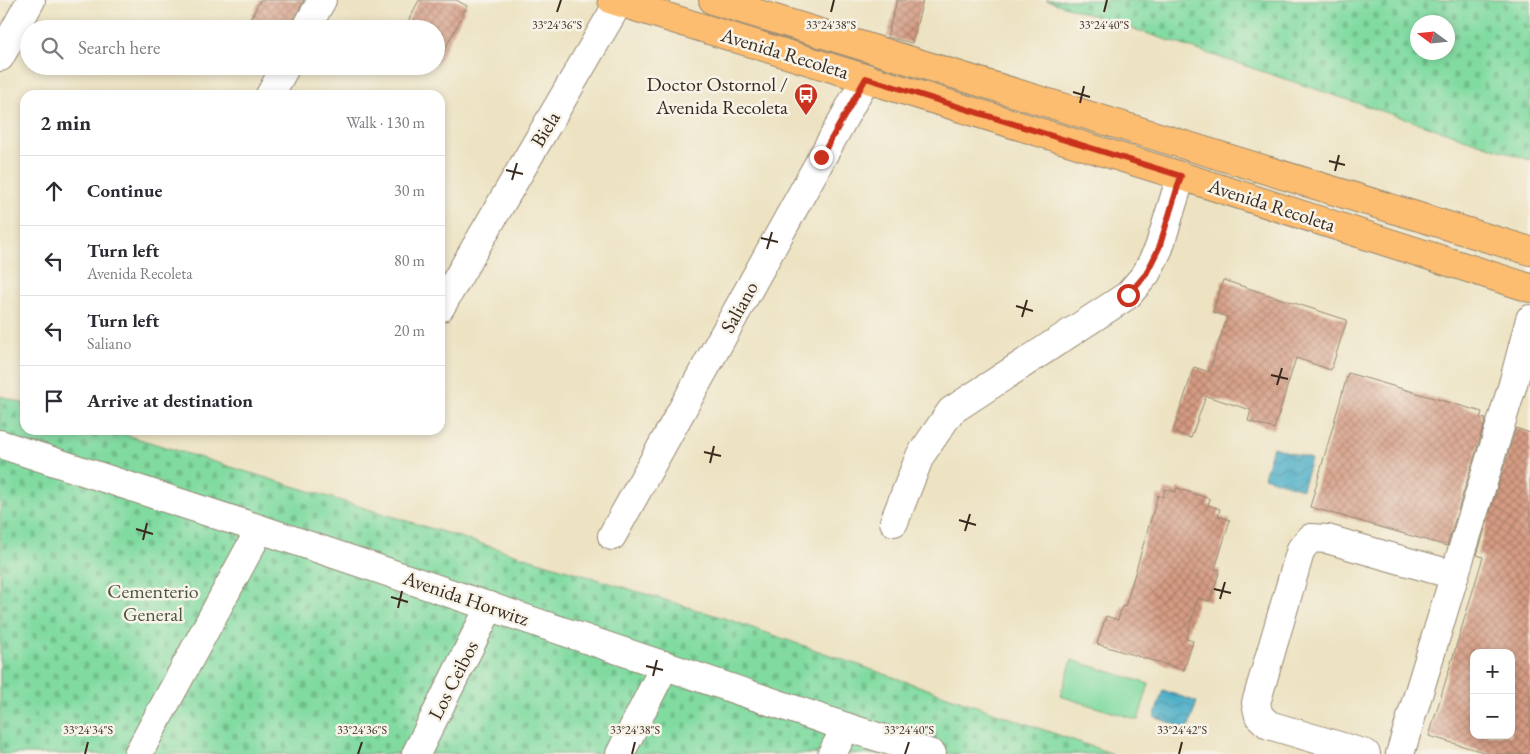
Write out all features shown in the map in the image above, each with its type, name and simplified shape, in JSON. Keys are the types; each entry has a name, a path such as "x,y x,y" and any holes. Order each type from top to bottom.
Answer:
{"main road":[{"name":"Avenida Recoleta","path":"713,0 1530,251"},
{"name":"Avenida Recoleta","path":"616,1 1181,176 1530,288"}],"street":[{"path":"20,20 31,0"},
{"path":"311,20 322,0"},
{"name":"Biela","path":"445,299 616,1"},
{"path":"0,57 20,20"},
{"path":"273,90 281,75"},
{"name":"Saliano","path":"612,536 866,78"},
{"path":"894,522 920,456 951,411 1128,295 1146,274 1159,248 1181,176"},
{"path":"1400,754 1510,393 1530,319"},
{"name":"Avenida Horwitz","path":"0,444 260,528 846,727 932,754"},
{"path":"138,754 260,528"},
{"path":"1366,754 1269,725 1259,716 1256,703 1301,549 1311,538 1327,538 1454,575"},
{"name":"Los Ceibos","path":"416,754 490,606"},
{"path":"620,754 665,664"},
{"path":"832,754 846,727"}],"green space":[{"path":"1046,0 1530,0 1530,160"},
{"name":"Cementerio General","path":"0,396 20,402 20,435 126,435 727,619 1113,754 0,754"},
{"path":"1072,660 1149,684 1138,720 1060,696"}],"water":[{"path":"1273,447 1311,459 1302,489 1264,477"},
{"path":"1163,690 1197,702 1188,729 1154,717"}],"building":[{"path":"260,0 304,0 293,20 250,20"},
{"path":"419,0 456,0 467,6 445,49 445,20 409,20"},
{"path":"897,0 923,0 912,43 887,37"},
{"path":"1223,280 1347,320 1331,370 1296,358 1274,429 1248,421 1251,410 1206,396 1191,438 1173,432 1194,367 1209,372 1227,317 1213,312"},
{"path":"1348,373 1482,412 1480,418 1486,419 1447,546 1310,507"},
{"path":"1516,428 1530,433 1530,754 1490,754 1429,736 1483,557 1477,555"},
{"path":"1177,488 1210,499 1208,505 1220,509 1218,516 1230,520 1215,569 1220,570 1210,601 1198,598 1186,639 1193,641 1184,670 1097,644 1106,616 1118,620 1122,606 1125,607 1158,495 1163,497 1165,489 1176,492"}],"place":[{"name":"Doctor Ostornol / Avenida Recoleta","path":"806,116"}],"route":[{"path":"821,157 866,78 1181,176 1159,248 1146,274 1128,295"}]}
